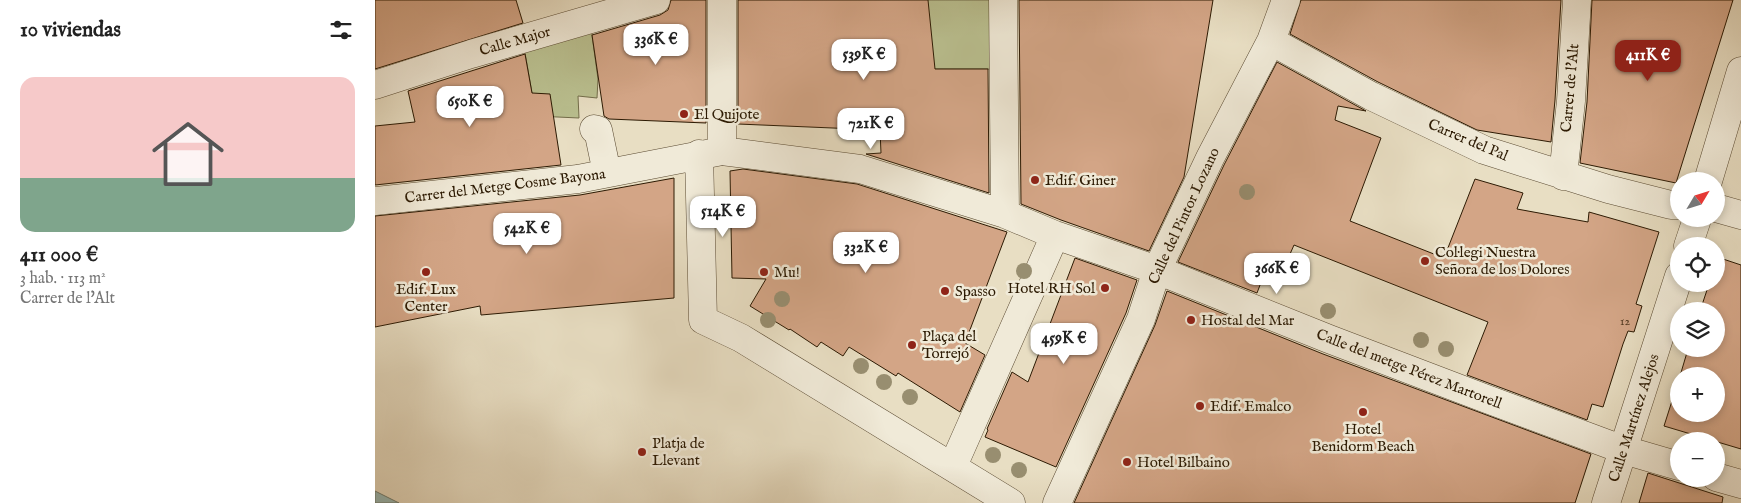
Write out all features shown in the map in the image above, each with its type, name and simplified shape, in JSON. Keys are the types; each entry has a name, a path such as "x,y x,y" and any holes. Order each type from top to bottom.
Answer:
{"street":[{"name":"Calle Major","path":"375,85 471,54 656,0"},
{"path":"722,0 711,152 703,320 741,338 1011,503"},
{"path":"1003,0 1005,214"},
{"name":"Calle del Pintor Lozano","path":"1057,503 1141,319 1157,270 1210,158 1271,41 1286,0"},
{"name":"Carrer de l'Alt","path":"1563,176 1571,101 1577,0"},
{"name":"Carrer del Pal","path":"1271,41 1371,96 1484,150 1563,176 1670,205"},
{"path":"1711,172 1741,71"},
{"path":"594,130 598,130 607,173"},
{"name":"Carrer del Metge Cosme Bayona","path":"375,201 578,179 711,152 860,169 1005,214"},
{"path":"1725,211 1741,215"},
{"name":"Calle del metge Pérez Martorell","path":"1005,214 1055,235 1157,270 1329,339 1484,398 1624,450 1670,463"},
{"path":"953,466 1055,235"},
{"name":"Calle Martínez Alejos","path":"1606,503 1674,292"},
{"path":"1725,480 1741,484"}],"green space":[{"path":"928,0 994,0 996,69 891,69"},
{"path":"591,28 598,79 597,98 578,96 579,118 536,116 524,47"}],"water":[{"path":"375,491 399,503 375,503"}],"building":[{"path":"375,0 516,0 523,23 375,69"},
{"path":"671,0 706,0 706,123 609,119 604,116 592,35 660,15 668,10"},
{"path":"738,0 928,0 935,69 988,69 989,193 866,154 881,153 880,130 738,124"},
{"path":"1019,0 1213,0 1184,177 1149,251 1021,204"},
{"path":"1301,0 1561,0 1551,142 1477,130 1378,82 1290,34"},
{"path":"1592,0 1733,0 1679,172 1670,172 1670,182 1580,163 1587,102"},
{"path":"525,54 532,93 550,94 561,165 375,185 375,126 415,122 408,91"},
{"path":"1277,62 1366,111 1338,106 1335,120 1381,138 1350,221 1444,258 1475,179 1523,193 1517,209 1588,222 1589,212 1659,232 1636,304 1642,306 1634,332 1628,331 1603,407 1592,404 1587,420 1467,375 1488,322 1294,245 1283,270 1268,264 1257,293 1178,262 1224,165"},
{"path":"743,169 857,184 1007,232 965,343 985,355 960,412 898,373 896,376 849,347 843,356 821,342 817,347 750,306 766,279 732,278 730,171"},
{"path":"674,178 674,298 481,315 480,306 375,327 375,216 580,195"},
{"path":"1075,258 1137,280 1126,313 1056,467 985,437 1012,372 1028,382"},
{"path":"1725,260 1741,265 1741,449 1725,444 1725,432 1684,432 1664,426 1670,407 1670,422 1725,422 1725,367 1683,367 1686,357 1725,357 1725,302 1703,302 1706,292 1725,292"},
{"path":"1167,291 1323,354 1591,454 1575,503 1074,503 1155,325"},
{"path":"1648,473 1670,480 1670,487 1692,487 1723,497 1722,503 1639,503"}],"place":[{"name":"El Quijote","path":"684,114"},
{"name":"Edif. Giner","path":"1035,180"},
{"name":"Col·legi Nuestra Señora de los Dolores","path":"1425,261"},
{"name":"Edif. Lux Center","path":"426,272"},
{"name":"Mu!","path":"764,272"},
{"name":"Hotel RH Sol","path":"1105,288"},
{"name":"Spasso","path":"945,291"},
{"name":"Hostal del Mar","path":"1191,320"},
{"name":"Plaça del Torrejó","path":"912,345"},
{"name":"Edif. Emalco","path":"1200,406"},
{"name":"Hotel Benidorm Beach","path":"1363,412"},
{"name":"Platja de Llevant","path":"642,452"},
{"name":"Hotel Bilbaino","path":"1127,462"}]}
